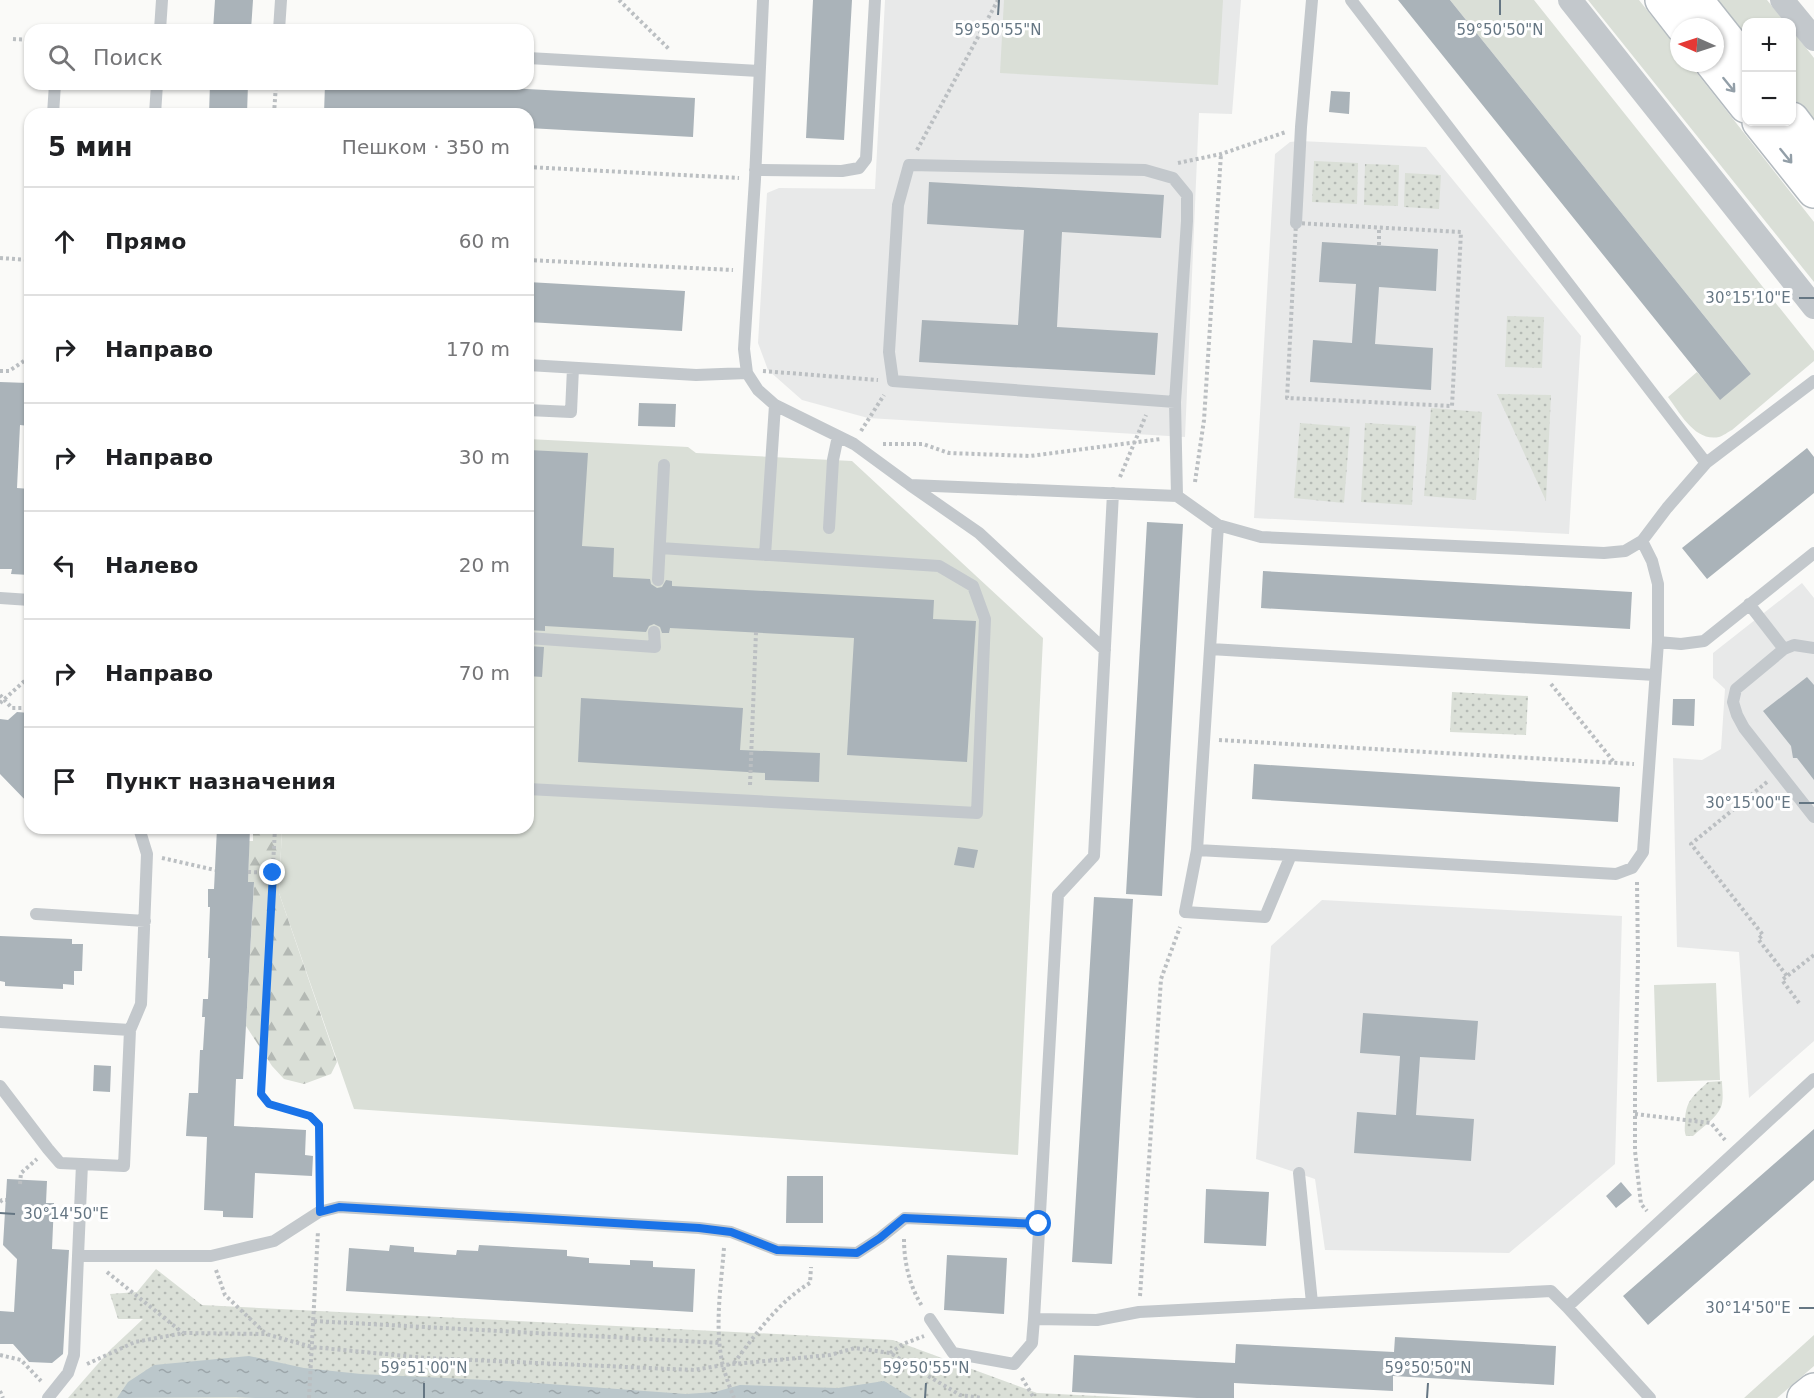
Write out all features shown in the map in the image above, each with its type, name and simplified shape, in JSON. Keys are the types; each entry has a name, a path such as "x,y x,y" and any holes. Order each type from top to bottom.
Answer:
{"main road":[{"path":"1662,0 1676,18"},
{"path":"1696,0 1742,58"},
{"path":"1719,72 1742,101"},
{"path":"1796,125 1814,148"},
{"path":"1762,126 1814,191"},
{"path":"1804,1398 1814,1390"}],"street":[{"path":"1570,0 1814,307"},
{"path":"1782,0 1814,39"}],"lane":[{"path":"160,24 162,0"},
{"path":"279,24 281,0"},
{"path":"763,0 744,349 747,373 758,390 775,405 854,444 979,533 1105,650"},
{"path":"755,174 842,171 859,168 866,159 875,0"},
{"path":"1296,224 1300,127 1312,0"},
{"path":"1351,0 1706,464"},
{"path":"534,58 759,71"},
{"path":"53,108 55,90"},
{"path":"155,108 157,90"},
{"path":"1175,402 893,381 889,352 898,205 909,165 1145,170 1173,178 1187,195 1175,402 1177,496"},
{"path":"534,365 696,375 747,373"},
{"path":"534,411 571,412 573,368"},
{"path":"910,485 1177,496 1218,525 1261,537 1604,553 1624,551 1642,541 1667,508 1706,464 1814,381"},
{"path":"765,555 775,405"},
{"path":"829,528 833,460 838,436"},
{"path":"658,580 664,465"},
{"path":"933,1324 953,1353 1014,1364 1032,1343 1058,895 1094,856 1113,493"},
{"path":"1218,525 1197,850 1185,912 1265,917 1291,855"},
{"path":"1197,850 1616,874 1632,868 1643,852 1658,642 1658,584 1652,561 1642,541"},
{"path":"534,789 977,813 985,619 973,586 939,566 660,548"},
{"path":"1658,642 1681,644 1704,641 1814,553"},
{"path":"0,598 24,600"},
{"path":"1749,604 1784,649"},
{"path":"534,638 656,646 654,632"},
{"path":"1814,648 1794,645 1784,649 1736,689 1733,702 1744,728 1814,817"},
{"path":"1210,648 1655,675"},
{"path":"0,1086 60,1163 124,1166 130,1030 141,1004 147,854 141,834"},
{"path":"36,914 145,921"},
{"path":"0,1022 130,1030"},
{"path":"1567,1307 1814,1079"},
{"path":"50,1396 68,1373 74,1354 83,1256 82,1164"},
{"path":"1299,1173 1312,1303"},
{"path":"83,1256 211,1256 274,1241 339,1207 699,1228 731,1232 777,1250 857,1253 904,1218 1039,1224"},
{"path":"1034,1319 1097,1320 1139,1312 1551,1291 1650,1398"}],"path":[{"path":"619,0 677,57"},
{"path":"916,151 998,0"},
{"path":"13,39 24,40"},
{"path":"274,108 276,90"},
{"path":"1145,170 1221,154 1300,127"},
{"path":"1192,507 1204,420 1221,154"},
{"path":"534,167 755,174"},
{"path":"1296,224 1379,228 1461,232 1452,406 1287,398 1296,224"},
{"path":"1378,245 1379,228"},
{"path":"0,258 24,260"},
{"path":"534,260 749,270"},
{"path":"0,370 9,371 24,361"},
{"path":"747,373 768,370 893,381 854,444 923,444 949,453 1030,456 1175,437"},
{"path":"1113,493 1152,400"},
{"path":"750,801 756,632"},
{"path":"1538,668 1614,763"},
{"path":"2,701 24,681"},
{"path":"0,695 2,701 12,708 24,708"},
{"path":"1204,739 1650,765"},
{"path":"1779,772 1691,844 1763,934 1758,939 1787,976"},
{"path":"275,834 261,1094 269,1104 310,1116 319,1125 319,1218 309,1398"},
{"path":"147,854 215,870"},
{"path":"1632,868 1636,880 1638,959 1635,1151 1641,1204 1656,1224"},
{"path":"248,872 273,873"},
{"path":"1139,1312 1161,979 1185,912"},
{"path":"1799,1003 1782,980 1814,955"},
{"path":"1635,1114 1711,1124 1735,1152"},
{"path":"20,1184 21,1173 48,1149"},
{"path":"0,1202 6,1200"},
{"path":"890,1353 903,1344 926,1335 933,1324 914,1293 906,1266 904,1218"},
{"path":"725,1231 719,1317 720,1343 723,1365 734,1398"},
{"path":"734,1364 764,1324 798,1290 810,1283 812,1251"},
{"path":"83,1256 184,1333"},
{"path":"211,1256 225,1295 266,1334"},
{"path":"314,1321 720,1343"},
{"path":"68,1373 135,1342 184,1333 266,1334 312,1347 426,1358 694,1370 830,1355 855,1348 890,1353 960,1395 982,1398"},
{"path":"0,1355 21,1360 50,1396"},
{"path":"1014,1364 1034,1398"},
{"path":"0,1391 3,1398"}],"shaded area":[{"path":"885,0 1241,0 1232,114 1199,113 1185,437 868,418 802,400 768,370 758,343 767,193 779,188 875,189"},
{"path":"1290,142 1426,147 1581,336 1569,534 1254,518 1275,154"},
{"path":"1802,583 1814,598 1814,1041 1749,1098 1739,952 1677,947 1673,758 1702,760 1721,749 1725,689 1713,678 1713,653"},
{"path":"1322,900 1622,916 1615,1164 1509,1253 1325,1250 1315,1179 1256,1159 1271,946"}],"green space":[{"path":"1004,0 1223,0 1218,85 1000,73"},
{"path":"1450,0 1534,0 1814,351 1814,361 1732,430 1719,437 1710,437 1695,431 1668,397 1697,372 1720,399 1751,374"},
{"path":"1588,0 1639,0 1670,39 1670,72 1696,72 1814,222 1814,282"},
{"path":"1714,0 1767,0 1782,18 1742,18 1742,35"},
{"path":"1796,35 1814,58 1814,124 1796,101"},
{"path":"1314,161 1358,163 1357,204 1312,202"},
{"path":"1365,164 1399,165 1398,206 1364,205"},
{"path":"1405,173 1441,175 1439,209 1404,207"},
{"path":"1507,316 1544,317 1542,368 1505,367"},
{"path":"1497,394 1551,395 1546,501"},
{"path":"1431,408 1482,412 1476,500 1424,496"},
{"path":"1300,423 1350,427 1344,503 1294,498"},
{"path":"1365,423 1416,426 1412,505 1361,502"},
{"path":"534,439 688,447 696,453 852,461 1043,638 1018,1155 354,1109 279,893 282,834 534,834"},
{"path":"1452,692 1528,696 1526,735 1450,732"},
{"path":"253,834 282,834 279,893 337,1062 331,1074 304,1084 284,1079 272,1066 246,1026 254,883 248,882 249,841 253,841"},
{"path":"1716,983 1720,1080 1657,1082 1654,985"},
{"path":"1722,1081 1722,1101 1719,1111 1693,1136 1686,1136 1686,1114 1691,1099 1708,1082"},
{"path":"156,1269 202,1305 893,1340 1037,1393 1138,1398 68,1398 110,1350 143,1319 118,1319 110,1294 137,1292"},
{"path":"1814,1335 1814,1366 1777,1398 1744,1398"}],"water":[{"path":"249,1356 304,1368 361,1374 507,1381 686,1394 715,1392 740,1385 838,1388 884,1381 912,1398 117,1398 128,1382 154,1365"}],"building":[{"path":"215,0 253,0 251,24 213,24"},
{"path":"813,0 852,0 844,140 806,138"},
{"path":"1398,0 1450,0 1751,374 1720,400"},
{"path":"534,89 695,98 693,137 534,128 534,108 324,108 325,90"},
{"path":"210,90 248,90 247,108 209,108"},
{"path":"1331,91 1350,92 1349,114 1329,112"},
{"path":"929,182 1164,195 1161,238 1062,232 1057,327 1158,333 1155,375 919,362 922,320 1018,325 1024,230 927,224"},
{"path":"1322,242 1438,249 1436,291 1379,287 1375,344 1433,348 1431,390 1310,382 1313,340 1352,343 1356,284 1319,282"},
{"path":"534,282 685,291 682,331 534,322"},
{"path":"0,382 24,383 24,425 20,425 17,488 24,489 24,575 11,574 12,569 0,569"},
{"path":"639,403 676,404 675,427 638,426"},
{"path":"1807,448 1814,457 1814,493 1707,579 1682,548"},
{"path":"534,450 588,453 582,546 614,548 613,577 650,579 651,584 657,588 662,587 666,580 672,581 672,586 934,600 933,619 976,621 967,762 847,755 854,638 670,628 669,633 662,633 660,627 654,624 649,626 646,632 545,626 545,631 534,630"},
{"path":"1147,522 1183,524 1162,896 1126,894"},
{"path":"1263,571 1632,592 1630,629 1261,608"},
{"path":"534,646 544,647 542,677 534,676"},
{"path":"1807,677 1814,685 1814,780 1797,758 1793,758 1791,746 1763,711"},
{"path":"581,698 743,708 740,750 820,753 819,782 765,780 765,773 578,762"},
{"path":"1673,699 1695,699 1694,726 1672,725"},
{"path":"17,712 24,713 24,799 0,774 0,719 8,720"},
{"path":"1254,764 1620,787 1618,822 1252,799"},
{"path":"217,834 250,834 248,882 254,882 243,1079 236,1079 234,1126 306,1130 305,1155 313,1156 312,1176 255,1173 253,1218 223,1217 223,1211 204,1210 207,1137 186,1136 189,1093 198,1093 200,1050 203,1050 205,1017 202,1017 203,999 208,999 210,958 208,958 210,907 208,907 208,889 214,889"},
{"path":"958,847 978,850 974,868 954,865"},
{"path":"1094,897 1133,899 1112,1264 1072,1262"},
{"path":"0,936 72,939 72,944 83,944 82,971 74,971 74,985 63,984 63,989 5,986 5,982 0,981"},
{"path":"1363,1013 1478,1021 1475,1060 1420,1057 1416,1115 1474,1119 1471,1161 1354,1153 1357,1112 1396,1115 1400,1056 1360,1053"},
{"path":"94,1065 111,1066 110,1092 93,1091"},
{"path":"1814,1129 1814,1180 1648,1325 1623,1296"},
{"path":"787,1176 823,1176 823,1223 786,1223"},
{"path":"7,1179 47,1181 46,1203 54,1203 52,1249 69,1250 63,1354 52,1363 29,1362 13,1344 0,1344 0,1311 14,1312 17,1259 3,1245"},
{"path":"1621,1182 1632,1195 1616,1208 1606,1196"},
{"path":"1206,1189 1269,1192 1266,1246 1204,1243"},
{"path":"390,1245 414,1247 414,1252 456,1255 457,1250 478,1251 479,1245 567,1250 567,1256 589,1258 589,1263 630,1265 630,1260 653,1261 653,1267 695,1269 693,1312 346,1291 349,1248 389,1251"},
{"path":"947,1255 1007,1258 1004,1314 944,1310"},
{"path":"1395,1337 1556,1346 1554,1385 1393,1376 1393,1391 1234,1383 1234,1398 1072,1392 1074,1355 1235,1363 1236,1344 1394,1352"}],"route":[{"path":"273,873 261,1094 269,1104 310,1116 319,1125 320,1212 339,1207 699,1228 731,1232 777,1250 857,1253 904,1218 1039,1224"}]}
